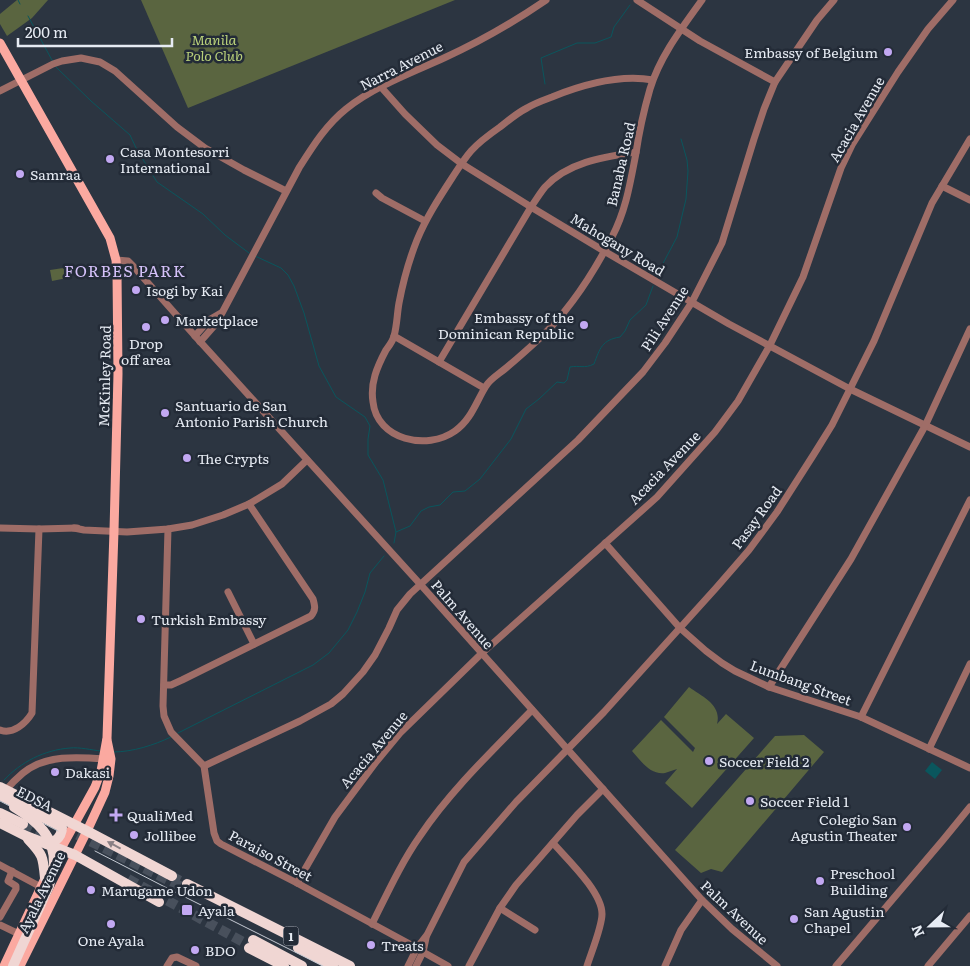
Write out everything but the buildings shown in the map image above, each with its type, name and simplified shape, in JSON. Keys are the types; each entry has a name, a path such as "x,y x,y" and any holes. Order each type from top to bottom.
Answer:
{"highway":[{"path":"2,791 58,820 87,830 172,876"},
{"path":"0,799 26,814 38,824 50,840 54,857 51,880 16,963"},
{"name":"EDSA","path":"0,813 23,824"},
{"path":"48,844 56,841 62,833 62,824 58,820"},
{"path":"0,823 26,836 75,855 159,902"},
{"path":"26,836 43,858 43,882"},
{"name":"1","path":"186,884 350,966"},
{"path":"232,907 256,925 333,966"},
{"name":"1","path":"284,966 250,944 302,966"}],"main road":[{"name":"McKinley Road","path":"0,43 110,238 118,273 118,374 114,531 106,738 108,782 87,830"},
{"name":"McKinley Road","path":"74,825 95,787 107,758"},
{"name":"Ayala Avenue","path":"4,966 43,882 74,825"},
{"name":"Ayala Avenue","path":"16,963 87,830"}],"street":[{"name":"Narra Avenue","path":"197,339 215,325 286,191 322,133 346,110 381,87 474,42 546,0"},
{"path":"637,0 730,58 776,82"},
{"name":"Banaba Road","path":"484,388 520,357 558,319 577,295 613,236 627,201 653,80 672,42 702,0"},
{"name":"Pili Avenue","path":"204,766 331,704 343,694 364,672 375,655 399,606 420,584 585,433 643,372 692,302 722,243 764,109 776,82 813,26 834,0"},
{"name":"Acacia Avenue","path":"297,883 335,817 400,733 481,654 657,497 715,432 738,402 770,345 803,277 841,168 852,145 898,72 928,29 953,0"},
{"path":"0,91 53,64 73,58 100,62 115,71 177,127 205,148 286,191"},
{"path":"394,336 484,388 477,404 464,424 454,432 437,439 410,440 390,432 376,416 373,405 372,389 374,376 394,336 399,302 408,266 425,221 471,150 528,107 584,85 621,79 653,80"},
{"name":"Mahogany Road","path":"381,87 432,140 462,164 531,207 729,324 850,389 970,447"},
{"name":"Pasay Road","path":"416,966 420,950 427,935 463,867 475,851 516,802 604,712 680,628 749,550 777,512 832,425 871,348 919,232 942,186 970,139"},
{"path":"439,362 531,207 545,187 572,167 601,157 636,152"},
{"path":"942,186 970,200"},
{"path":"376,193 425,221"},
{"name":"Palm Avenue","path":"116,260 128,261 702,900 777,966"},
{"path":"118,273 123,268 137,272"},
{"path":"769,687 851,559 925,426 970,329"},
{"path":"0,528 81,527 127,532 192,525 222,516 249,504 282,484 307,460"},
{"path":"861,717 970,500"},
{"path":"164,685 171,685 182,680 314,613 313,599 249,504"},
{"path":"168,528 163,711 168,727 177,740 204,766"},
{"path":"0,730 5,731 16,728 26,722 32,713 39,529"},
{"name":"Lumbang Street","path":"605,543 680,628 722,663 769,687 861,717 970,768"},
{"path":"228,592 254,644"},
{"path":"929,749 970,664"},
{"path":"372,924 404,862 441,807 532,710"},
{"path":"2,791 23,772 34,766 64,757 107,758"},
{"name":"Paraiso Street","path":"204,766 214,833 217,841 448,966"},
{"path":"469,966 500,908 516,885 603,789"},
{"path":"836,966 970,807"},
{"path":"553,843 594,890 601,904 602,916 587,966"},
{"path":"0,865 43,882"},
{"path":"0,917 16,889 16,886 8,881 12,871"},
{"path":"665,966 681,930 702,900"},
{"path":"500,908 535,930"},
{"path":"928,966 970,916"},
{"path":"0,925 19,934"},
{"name":"Pasay Road","path":"408,966 420,950"},
{"path":"168,966 172,958 178,957 196,966"}],"green space":[{"path":"17,0 48,0 32,18 7,36 0,24 0,14"},
{"name":"Manila Polo Club","path":"141,0 455,0 188,108"},
{"path":"70,267 72,277 52,281 50,270"},
{"path":"689,687 714,707 718,717 717,724 726,714 754,738 692,808 665,783 677,769 665,773 650,770 632,751 661,720 693,752 695,748 664,717"},
{"name":"Soccer Field 1","path":"804,735 824,752 722,872 711,869 701,873 675,850 775,736"}],"shaded area":[{"path":"932,762 942,770 935,779 925,771"}],"waterway":[{"path":"18,0 20,4"},
{"path":"545,84 541,58 577,43 595,43 611,37 614,27 630,5"},
{"path":"28,16 53,62"},
{"path":"56,67 130,135 157,182 203,214 225,235 249,253"},
{"path":"659,271 677,237 686,199 688,171 681,139"},
{"path":"255,256 281,268 288,275 304,313 319,366 336,397 365,417 370,426 368,455 383,480 396,532 394,543"},
{"path":"396,532 410,526 421,511 440,505 453,492 465,491 480,479 511,439 526,409 557,382 564,383 567,380 570,367 594,364 602,346 609,340 620,337 630,320 646,305 653,286"},
{"path":"178,733 313,665 329,653 348,630 365,592 370,573 384,556"},
{"path":"113,752 143,748 171,737"},
{"path":"4,780 25,762 51,751 74,748 101,751"}],"tunnel":[{"path":"23,824 49,838"},
{"path":"64,828 194,893"},
{"path":"172,876 187,884"},
{"path":"128,879 258,950"}],"tram line":[{"path":"0,801 58,831"},
{"path":"95,851 323,966"}],"place":[{"name":"Embassy of Belgium","path":"888,52"},
{"name":"Casa Montesorri International","path":"110,159"},
{"name":"Samraa","path":"20,174"},
{"name":"Isogi by Kai","path":"136,290"},
{"name":"Marketplace","path":"165,320"},
{"name":"Embassy of the Dominican Republic","path":"584,325"},
{"name":"Drop off area","path":"146,327"},
{"name":"Santuario de San Antonio Parish Church","path":"165,413"},
{"name":"The Crypts","path":"187,458"},
{"name":"Turkish Embassy","path":"141,619"},
{"name":"Soccer Field 2","path":"709,761"},
{"name":"Dakasi","path":"55,772"},
{"name":"Soccer Field 1","path":"750,801"},
{"name":"QualiMed","path":"116,815"},
{"name":"Colegio San Agustin Theater","path":"907,827"},
{"name":"Jollibee","path":"134,835"},
{"name":"Preschool Building","path":"820,881"},
{"name":"Marugame Udon","path":"91,890"},
{"name":"Ayala","path":"187,910"},
{"name":"San Agustin Chapel","path":"794,919"},
{"name":"One Ayala","path":"111,924"},
{"name":"Treats","path":"371,945"},
{"name":"BDO","path":"195,950"}],"district":[{"name":"FORBES PARK","path":"125,270"}]}
